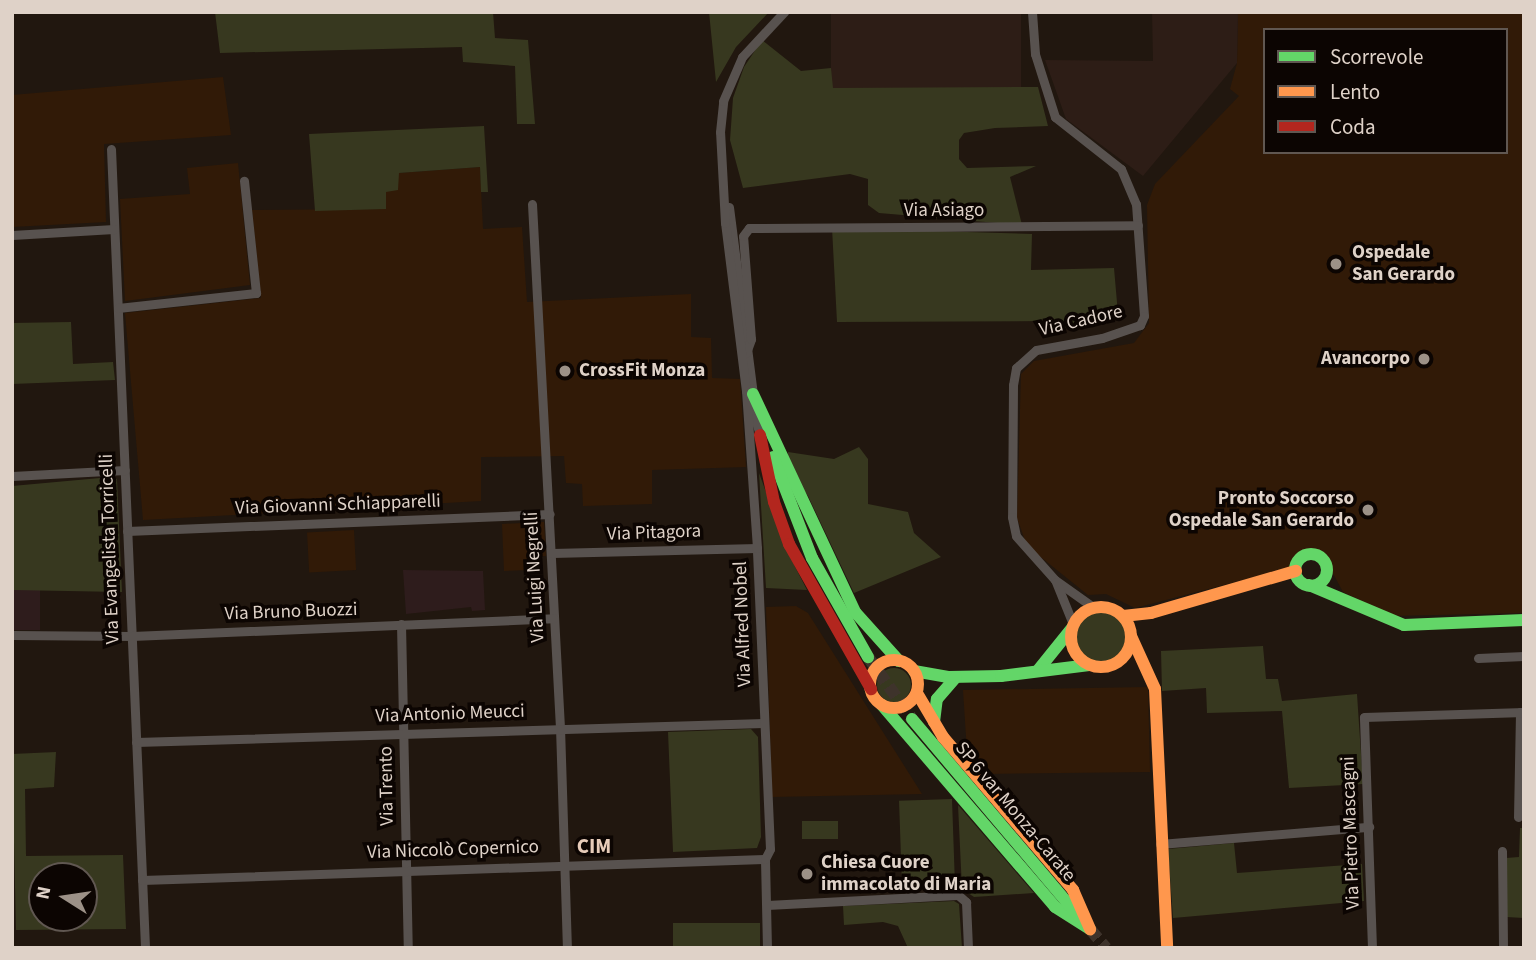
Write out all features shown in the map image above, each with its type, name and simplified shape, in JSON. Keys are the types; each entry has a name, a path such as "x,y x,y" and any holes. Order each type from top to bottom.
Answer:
{"street":[{"path":"736,299 721,149 723,101 741,57 783,12"},
{"name":"Via Cadore","path":"1032,12 1040,76 1061,125 1121,169 1130,182 1138,225 1144,316 1140,325 1102,338 1036,350 1016,368 1012,517 1023,547 1055,580 1093,607 1109,607 1123,616"},
{"name":"Via Evangelista Torricelli","path":"111,149 145,948"},
{"path":"118,308 257,293 244,181"},
{"name":"Via Luigi Negrelli","path":"532,204 552,554 566,863 567,948"},
{"name":"Via Asiago","path":"749,228 1042,229 1138,225"},
{"name":"Via Alfred Nobel","path":"746,353 751,339 743,236 749,228"},
{"path":"12,234 114,229"},
{"name":"Via Alfred Nobel","path":"736,299 750,392 749,468 757,548 770,849 765,859 767,948"},
{"name":"Via Alfred Nobel","path":"736,299 750,392"},
{"path":"750,392 774,502 795,557 871,689 1055,907 1090,929"},
{"path":"750,392 784,492"},
{"path":"750,392 855,612 868,631 899,661 915,671 953,677 1016,675 1039,669 1108,666 1125,656 1131,633 1151,614"},
{"path":"760,435 836,606 868,657"},
{"path":"12,476 125,470"},
{"name":"Via Giovanni Schiapparelli","path":"127,531 550,514"},
{"name":"Via Pitagora","path":"552,554 757,548"},
{"path":"1167,948 1160,844 1155,689 1123,616 1151,614 1279,579 1296,571 1300,559 1312,554 1324,561 1326,576 1336,595"},
{"path":"1296,571 1306,584"},
{"path":"1306,584 1326,576"},
{"path":"1279,579 1306,584 1336,595 1404,625 1524,620"},
{"name":"Via Cadore","path":"1055,580 1073,626 1073,650 1090,665"},
{"path":"1039,669 1073,626 1093,607"},
{"name":"Via Bruno Buozzi","path":"12,635 131,636 554,618"},
{"name":"Via Trento","path":"401,624 408,948"},
{"path":"1125,656 1148,668"},
{"path":"1478,658 1524,656"},
{"path":"871,689 877,667 899,661"},
{"path":"915,671 917,691 934,722 1073,890 1090,929"},
{"path":"882,705 899,708 917,691 953,677"},
{"path":"934,722 937,699 953,677"},
{"path":"1518,817 1522,712"},
{"name":"Via Pietro Mascagni","path":"1372,948 1364,717 1522,712"},
{"name":"SP 6 var Monza-Carate","path":"912,719 1090,929"},
{"name":"Via Antonio Meucci","path":"136,743 560,727 764,723"},
{"path":"1160,844 1369,827"},
{"path":"1502,851 1503,948"},
{"name":"Via Niccolò Copernico","path":"142,880 566,863 765,859"},
{"path":"767,905 958,895 966,902 968,948"}],"shaded area":[{"path":"831,12 1021,12 1021,88 831,88"},
{"path":"1152,12 1238,12 1237,63 1143,176 1066,119 1045,60 1153,61"},
{"name":"Ospedale San Gerardo","path":"1238,12 1524,12 1524,613 1393,616 1343,592 1322,553 1302,551 1289,568 1135,608 1106,594 1088,595 1027,546 1017,518 1021,374 1034,361 1134,343 1149,323 1147,205 1155,184 1239,96 1230,89 1237,63"},
{"path":"223,77 231,135 104,144 106,222 12,227 12,95"},
{"path":"238,163 250,285 125,301 120,199 190,194 187,168"},
{"path":"480,167 483,229 522,227 527,302 691,294 691,337 711,338 712,378 740,379 746,467 652,470 652,504 583,506 582,484 566,483 564,456 481,457 481,501 143,520 125,313 261,298 252,210 385,209 385,192 398,173"},
{"path":"544,522 546,556 528,557 529,570 504,571 502,524"},
{"path":"354,530 356,570 309,572 307,532"},
{"path":"403,570 483,571 485,610 472,611 471,607 406,614"},
{"path":"12,590 40,590 40,630 12,630"},
{"path":"796,606 808,613 922,794 772,797 766,607"},
{"path":"1148,687 1150,772 984,774 967,752 963,690"}],"green space":[{"path":"215,12 493,12 495,38 528,40 535,124 517,124 515,66 463,62 462,47 220,53"},
{"path":"709,12 769,12 736,47 716,82"},
{"path":"762,40 801,71 831,68 833,88 1038,87 1048,126 995,128 964,133 959,140 959,159 967,168 1036,166 1010,177 1022,225 879,213 868,205 868,179 850,174 743,188 730,140 733,98 744,67"},
{"path":"484,126 488,192 481,192 480,167 399,173 398,190 386,192 386,209 315,211 309,134"},
{"path":"832,228 1032,234 1031,270 1114,268 1118,314 1050,332 1049,321 837,322"},
{"path":"71,322 73,364 113,362 115,380 12,384 12,323"},
{"path":"859,447 868,459 868,504 908,512 914,533 941,557 854,593 808,496 788,466 788,452 834,459"},
{"path":"759,473 790,557 807,590 766,588"},
{"path":"111,477 117,479 122,592 12,590 12,486"},
{"path":"1102,611 1112,613 1120,619 1126,627 1126,647 1120,655 1112,661 1102,663 1092,661 1084,655 1078,647 1076,637 1078,627 1084,619 1092,613"},
{"path":"1263,646 1266,679 1278,679 1282,701 1357,694 1363,784 1289,788 1282,711 1207,713 1206,688 1162,691 1161,651"},
{"path":"894,668 906,673 911,685 906,697 894,702 882,697 877,685 882,673"},
{"path":"751,729 758,737 761,837 757,848 673,852 668,732"},
{"path":"56,752 54,787 25,789 26,856 123,855 126,929 98,929 98,862 28,862 28,930 16,930 12,754"},
{"path":"952,799 955,879 902,881 899,801"},
{"path":"958,805 1034,893 974,897 962,889"},
{"path":"802,821 838,821 838,839 802,839"},
{"path":"1520,828 1524,828 1524,918 1506,917 1506,858 1519,857"},
{"path":"1234,843 1237,873 1362,864 1364,901 1173,918 1168,849"},
{"path":"954,901 959,904 962,948 908,948 898,926 883,922 844,925 843,906"},
{"path":"673,923 760,923 760,948 673,948"}],"tunnel":[{"path":"868,657 912,719"},
{"path":"1090,929 1106,948"}],"traffic: fast":[{"path":"753,394 855,612 899,661"},
{"path":"773,457 812,558 868,657"},
{"path":"1311,554 1322,559 1327,570 1322,581 1311,586 1300,581 1295,570 1300,559 1311,554"},
{"path":"1309,585 1404,625 1524,620"},
{"path":"1039,669 1072,628"},
{"path":"914,671 949,677 1001,676 1089,665"},
{"path":"934,722 937,699 956,677"},
{"path":"882,705 1055,907 1090,929"},
{"path":"912,719 1083,921"}],"traffic: slow":[{"path":"1123,616 1151,613 1296,571"},
{"path":"1095,607 1107,607 1126,620 1131,637 1129,649 1118,662 1107,667 1095,667 1076,654 1071,643 1071,631 1084,612 1095,607"},
{"path":"1131,636 1155,689 1167,948"},
{"path":"894,660 911,667 918,684 911,701 894,708 877,701 870,684 877,667 894,660"},
{"path":"917,693 943,737 1073,890 1090,929"}],"traffic: jam":[{"path":"760,435 774,502 789,544 871,689"}],"place":[{"name":"Ospedale San Gerardo","path":"1336,264"},
{"name":"Avancorpo","path":"1424,359"},
{"name":"CrossFit Monza","path":"565,371"},
{"name":"Pronto Soccorso Ospedale San Gerardo","path":"1368,510"},
{"name":"Chiesa Cuore immacolato di Maria","path":"807,874"}],"district":[{"name":"CIM","path":"594,846"}]}
